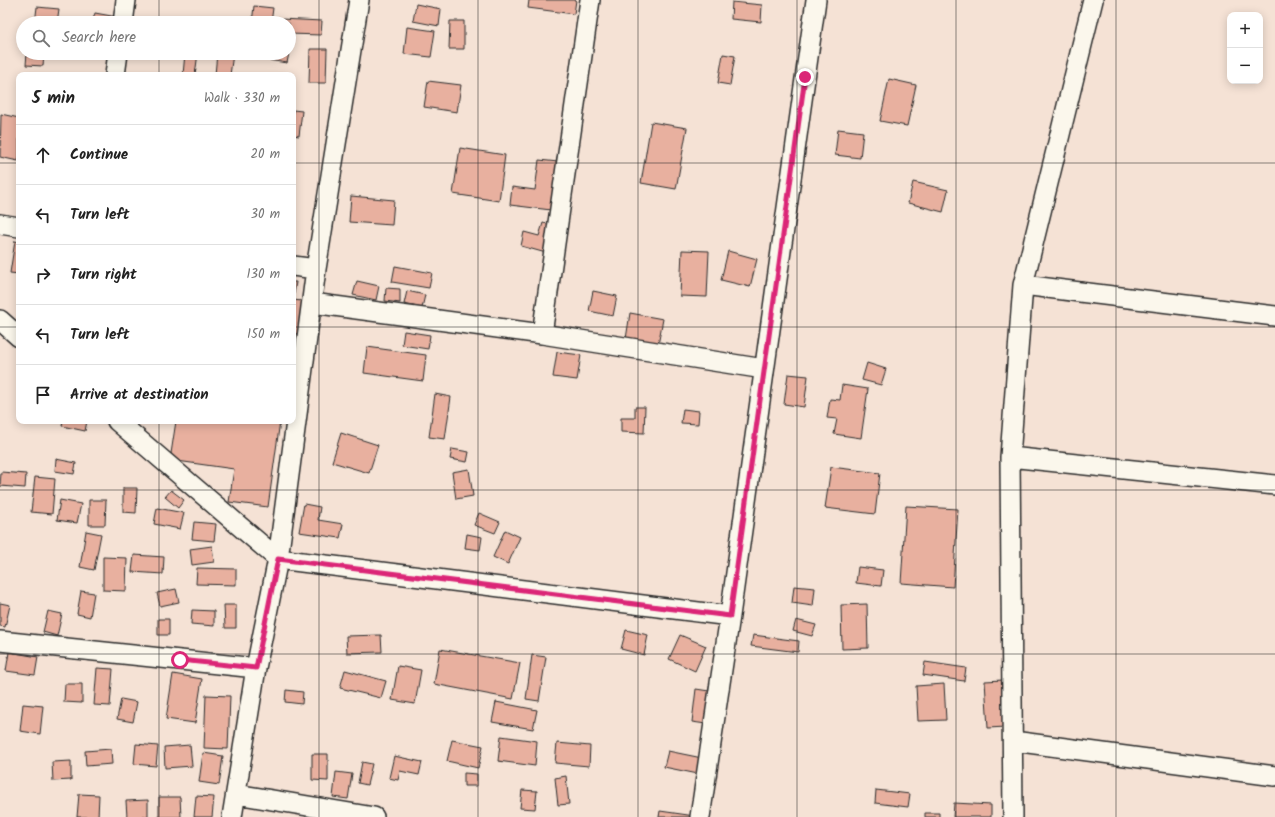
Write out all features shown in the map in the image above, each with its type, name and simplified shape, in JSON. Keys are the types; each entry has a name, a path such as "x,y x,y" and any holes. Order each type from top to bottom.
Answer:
{"street":[{"path":"124,16 126,0"},
{"path":"296,423 316,269 359,0"},
{"path":"542,334 590,0"},
{"path":"700,817 730,616 816,0"},
{"path":"1013,817 1010,457 1024,285 1093,0"},
{"path":"115,72 117,60"},
{"path":"0,224 16,227"},
{"path":"296,266 316,269"},
{"path":"1024,285 1275,316"},
{"path":"312,303 542,334 764,370"},
{"path":"0,320 16,334"},
{"path":"120,424 278,559 730,616"},
{"path":"232,817 256,668 278,559 296,424"},
{"path":"1010,457 1275,485"},
{"path":"0,640 256,668"},
{"path":"1013,741 1275,776"},
{"path":"236,794 374,817"}],"building":[{"path":"529,0 576,0 574,14 528,8"},
{"path":"732,2 762,5 761,22 731,19"},
{"path":"416,4 441,9 439,26 413,21"},
{"path":"254,6 273,8 272,16 253,16"},
{"path":"37,7 59,9 58,16 36,16"},
{"path":"95,13 112,16 94,16"},
{"path":"296,20 322,21 321,35 296,34"},
{"path":"450,21 464,21 464,49 449,49"},
{"path":"407,27 435,31 431,57 404,54"},
{"path":"310,49 327,49 326,83 309,83"},
{"path":"723,54 735,56 730,85 718,83"},
{"path":"26,60 43,60 43,66 26,65"},
{"path":"184,60 197,60 195,72 183,72"},
{"path":"216,60 232,60 230,72 215,72"},
{"path":"268,60 288,60 287,63"},
{"path":"889,79 916,85 907,126 880,121"},
{"path":"428,81 461,85 457,112 424,107"},
{"path":"296,110 302,111 299,136 296,136"},
{"path":"1,114 16,117 16,161 0,157"},
{"path":"651,122 687,128 676,189 641,183"},
{"path":"838,129 863,132 860,158 835,155"},
{"path":"460,148 505,155 499,201 453,194"},
{"path":"539,160 558,162 551,210 510,205 512,187 535,190"},
{"path":"913,182 948,190 943,212 908,203"},
{"path":"351,196 394,200 392,225 349,222"},
{"path":"543,223 553,225 546,253 521,246 524,232 539,236"},
{"path":"15,241 16,274 10,273"},
{"path":"682,250 709,251 707,297 680,296"},
{"path":"728,251 757,259 750,287 721,280"},
{"path":"395,266 432,273 429,288 392,282"},
{"path":"357,281 379,286 376,300 353,295"},
{"path":"386,288 400,289 400,303 385,301"},
{"path":"407,291 425,295 422,308 404,304"},
{"path":"593,291 617,296 613,316 589,311"},
{"path":"296,300 302,301 298,338 296,338"},
{"path":"630,313 663,319 658,345 626,339"},
{"path":"404,331 430,335 428,349 402,345"},
{"path":"367,347 426,355 423,381 364,373"},
{"path":"557,352 581,355 577,380 553,377"},
{"path":"867,363 886,369 881,385 862,380"},
{"path":"788,374 808,376 804,407 784,404"},
{"path":"842,385 868,389 861,438 834,434 837,419 827,418 830,399 840,400"},
{"path":"435,394 451,397 445,439 429,437"},
{"path":"635,407 645,407 644,433 621,432 621,418 635,418"},
{"path":"683,409 699,411 698,424 681,423"},
{"path":"62,424 86,424 85,431 62,426"},
{"path":"176,424 280,424 268,507 229,502 234,469 170,460"},
{"path":"341,433 378,445 369,473 332,462"},
{"path":"452,449 469,452 467,462 450,459"},
{"path":"56,459 76,463 74,474 55,471"},
{"path":"831,467 880,473 875,514 825,508"},
{"path":"469,469 473,496 456,499 452,472"},
{"path":"1,472 26,474 25,488 0,486"},
{"path":"35,477 55,479 52,514 31,512"},
{"path":"123,488 137,488 136,513 123,512"},
{"path":"171,490 184,500 178,508 165,497"},
{"path":"60,500 81,504 77,523 57,520"},
{"path":"89,500 106,500 105,525 89,525"},
{"path":"304,504 320,507 318,520 343,524 340,538 299,532"},
{"path":"906,506 958,509 953,587 901,583"},
{"path":"157,508 184,513 180,529 154,524"},
{"path":"479,513 500,522 495,533 474,525"},
{"path":"194,522 216,524 214,541 192,539"},
{"path":"505,530 520,537 508,564 493,557"},
{"path":"86,531 101,534 94,570 80,567"},
{"path":"467,534 482,537 480,550 465,548"},
{"path":"212,546 214,562 192,565 190,549"},
{"path":"134,555 164,557 163,574 132,572"},
{"path":"103,557 127,558 126,591 103,590"},
{"path":"858,567 883,570 881,586 856,583"},
{"path":"197,568 236,569 236,585 196,584"},
{"path":"794,586 815,588 813,606 792,603"},
{"path":"176,589 179,602 160,606 157,593"},
{"path":"81,591 94,593 90,617 77,614"},
{"path":"0,603 10,605 5,627 0,626"},
{"path":"867,604 868,648 842,649 841,605"},
{"path":"224,605 236,605 236,628 225,628"},
{"path":"192,610 214,611 214,626 191,624"},
{"path":"48,611 62,614 57,636 43,632"},
{"path":"158,619 169,619 169,635 158,635"},
{"path":"796,620 816,625 812,636 793,631"},
{"path":"626,630 648,635 644,655 621,649"},
{"path":"381,635 382,652 347,653 346,636"},
{"path":"680,635 706,646 695,671 669,659"},
{"path":"753,635 799,641 798,652 751,646"},
{"path":"440,649 520,663 513,699 434,684"},
{"path":"9,652 38,657 35,675 6,671"},
{"path":"532,655 546,657 539,701 526,699"},
{"path":"925,662 966,668 964,681 923,675"},
{"path":"398,666 421,670 415,704 392,700"},
{"path":"97,668 113,669 110,706 94,705"},
{"path":"345,670 386,681 381,698 340,688"},
{"path":"173,674 202,679 195,723 166,719"},
{"path":"1003,680 1006,727 988,728 985,681"},
{"path":"65,684 82,684 82,703 64,702"},
{"path":"944,684 946,720 918,721 916,686"},
{"path":"696,689 709,691 706,724 692,722"},
{"path":"286,690 303,692 302,704 285,702"},
{"path":"206,695 230,696 228,749 204,748"},
{"path":"121,699 137,702 133,722 117,719"},
{"path":"496,702 537,710 533,729 492,722"},
{"path":"23,704 43,706 40,734 20,731"},
{"path":"501,736 537,741 535,766 498,761"},
{"path":"452,740 483,746 478,768 447,761"},
{"path":"557,743 590,746 589,766 555,763"},
{"path":"136,744 158,746 156,766 134,764"},
{"path":"190,745 192,766 165,768 164,747"},
{"path":"111,749 112,764 86,766 85,751"},
{"path":"668,751 702,758 698,774 664,767"},
{"path":"203,753 223,756 219,785 199,782"},
{"path":"312,754 328,754 328,781 312,780"},
{"path":"394,756 422,762 419,775 400,771 398,780 389,778"},
{"path":"71,761 71,780 53,781 52,762"},
{"path":"362,762 372,764 367,785 358,783"},
{"path":"336,772 352,774 348,799 333,797"},
{"path":"464,773 477,774 477,786 464,786"},
{"path":"566,776 569,804 558,805 555,778"},
{"path":"522,790 537,791 535,809 520,808"},
{"path":"876,790 910,794 908,807 875,803"},
{"path":"79,794 99,795 98,817 77,817"},
{"path":"196,796 214,797 212,817 194,817"},
{"path":"159,797 180,797 181,817 159,817"},
{"path":"148,800 148,817 127,817 126,801"},
{"path":"954,803 991,805 991,817 953,817"},
{"path":"660,811 695,816 695,817 659,817"},
{"path":"925,813 939,813 939,817 925,817"}],"route":[{"path":"180,660 256,668 278,559 730,616 805,77"}]}
